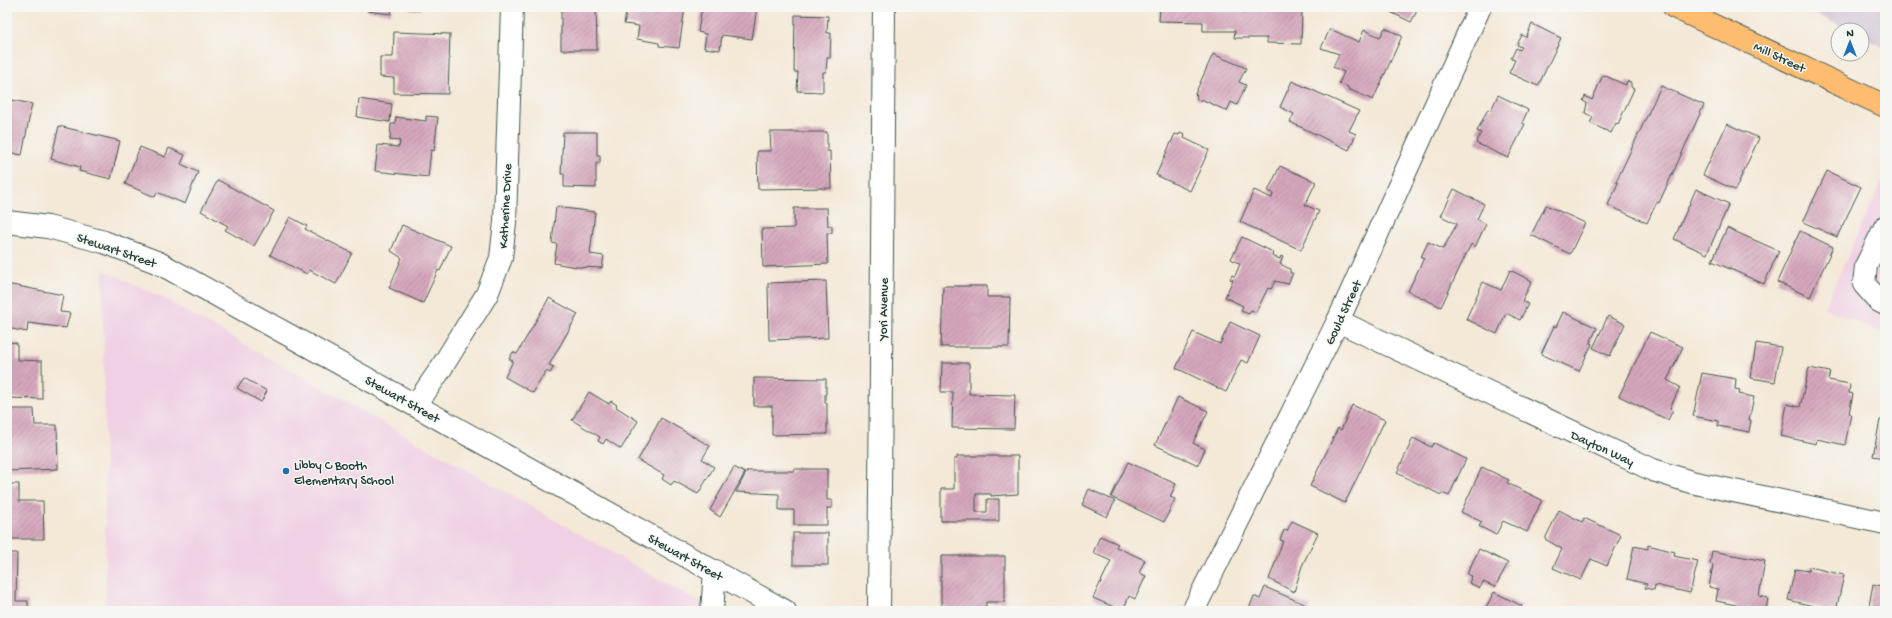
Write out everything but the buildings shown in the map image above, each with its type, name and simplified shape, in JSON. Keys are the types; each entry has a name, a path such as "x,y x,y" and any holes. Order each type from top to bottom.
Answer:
{"main road":[{"name":"Mill Street","path":"1674,7 1885,106"}],"street":[{"name":"Katherine Drive","path":"416,405 487,294 501,258 505,222 512,7"},
{"name":"Yori Avenue","path":"879,611 884,7"},
{"name":"Gould Street","path":"1193,611 1338,321 1480,7"},
{"name":"Stewart Street","path":"7,222 48,227 104,242 160,263 785,611"},
{"path":"1885,227 1866,266 1864,284 1879,301 1885,304"},
{"name":"Dayton Way","path":"1338,321 1653,470 1691,482 1885,523"},
{"path":"712,611 715,572"}],"shaded area":[{"path":"1801,7 1885,7 1885,48 1870,41 1870,22 1832,22"},
{"path":"1885,175 1885,334 1824,308"},
{"name":"Libby C Booth Elementary School","path":"103,270 163,298 715,611 106,611"}],"place":[{"name":"Libby C Booth Elementary School","path":"286,471"}]}
